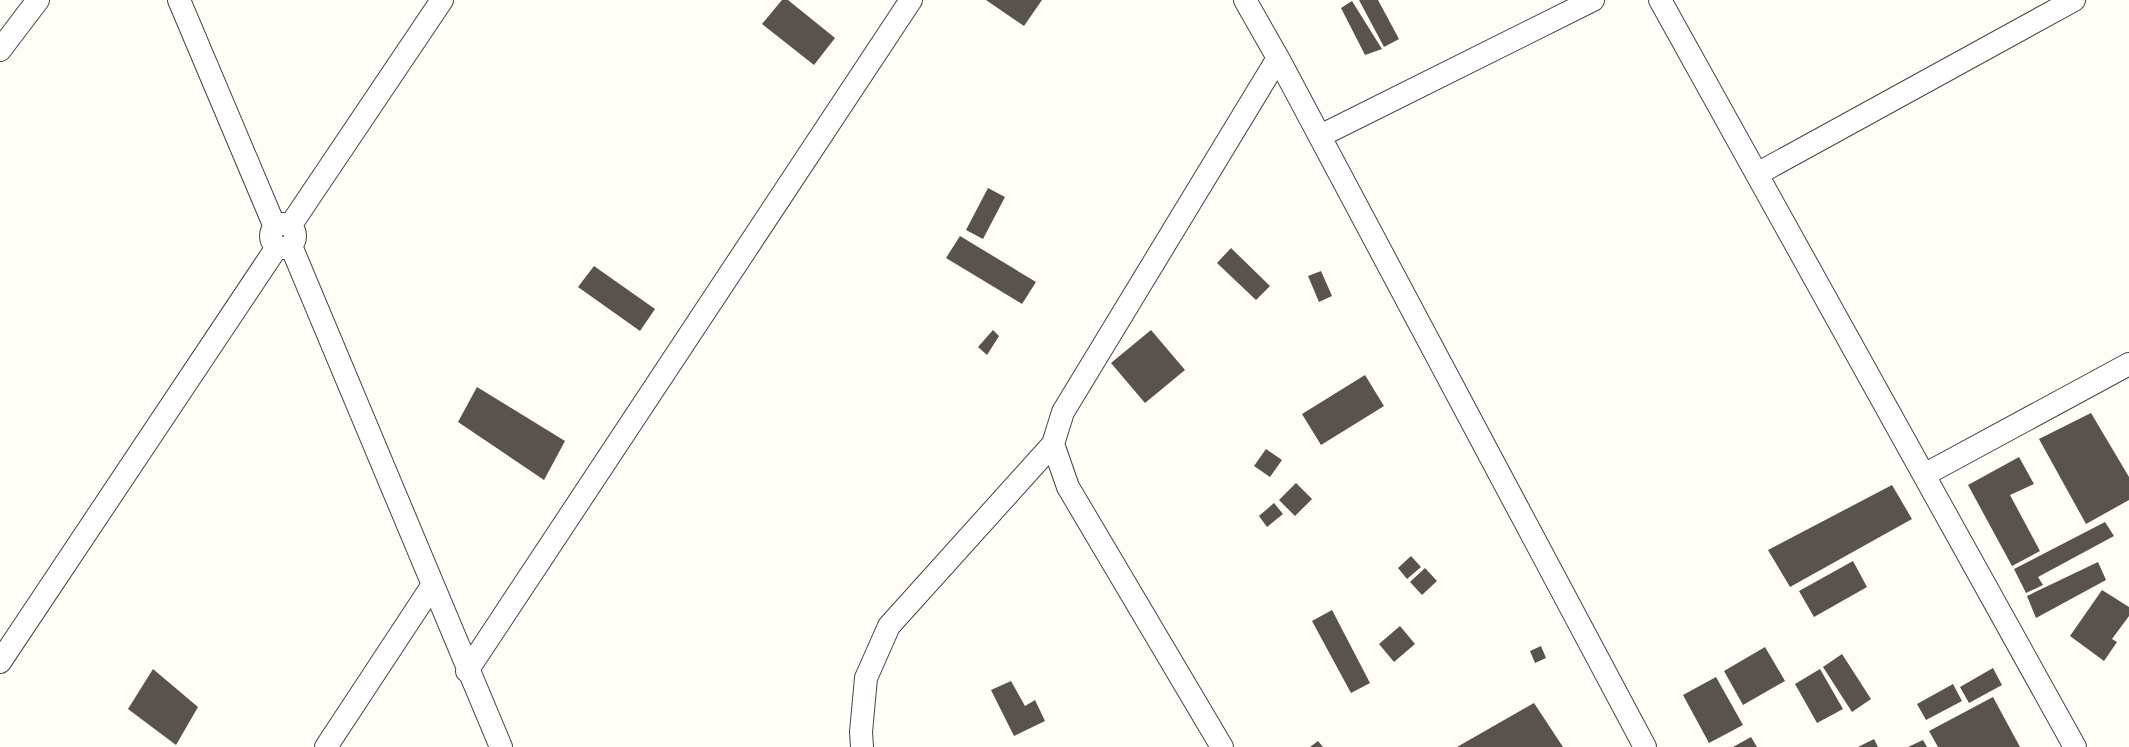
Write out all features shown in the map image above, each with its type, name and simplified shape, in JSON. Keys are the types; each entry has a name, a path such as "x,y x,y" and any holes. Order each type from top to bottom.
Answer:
{"street":[{"path":"0,50 38,0"},
{"path":"179,0 283,236 467,671 501,747"},
{"path":"0,662 442,0"},
{"path":"467,671 911,0"},
{"path":"1245,0 1320,136 1646,747"},
{"path":"1320,136 1593,0"},
{"path":"1660,0 2075,747"},
{"path":"1757,174 2072,1"},
{"path":"862,747 861,732 866,678 889,626 1053,444 1063,412 1278,58"},
{"path":"1924,474 2129,364"},
{"path":"1053,444 1068,487 1222,747"},
{"path":"326,747 432,586"}],"building":[{"path":"782,0 788,0 835,38 814,65 762,24"},
{"path":"986,0 1042,0 1024,26"},
{"path":"1359,0 1378,0 1399,39 1384,47"},
{"path":"1352,1 1382,49 1365,55 1341,8"},
{"path":"988,188 1005,197 983,239 966,230"},
{"path":"960,236 1036,282 1022,304 946,258"},
{"path":"1231,248 1270,286 1256,300 1217,263"},
{"path":"594,266 655,309 640,331 578,287"},
{"path":"1321,271 1332,296 1319,302 1308,276"},
{"path":"993,330 999,336 987,355 978,347"},
{"path":"1151,330 1185,370 1145,403 1111,363"},
{"path":"1365,375 1384,406 1321,445 1302,414"},
{"path":"477,387 565,441 544,480 458,422"},
{"path":"2091,413 2129,477 2129,500 2086,524 2039,439"},
{"path":"1266,449 1282,460 1270,477 1254,466"},
{"path":"2019,457 2034,484 2010,495 2040,551 2012,566 1968,485"},
{"path":"1296,483 1312,499 1295,516 1279,500"},
{"path":"1892,485 1912,519 1790,587 1768,550"},
{"path":"1274,503 1283,514 1267,527 1259,516"},
{"path":"2105,522 2114,536 2038,577 2043,585 2026,593 2014,569"},
{"path":"1411,556 1421,567 1407,579 1398,568"},
{"path":"1853,561 1867,587 1814,617 1799,591"},
{"path":"2098,562 2106,580 2036,618 2027,596"},
{"path":"1425,568 1437,581 1422,595 1410,582"},
{"path":"2102,590 2129,607 2129,616 2112,639 2117,642 2104,661 2070,636"},
{"path":"1332,610 1370,683 1351,693 1312,621"},
{"path":"1400,626 1415,644 1394,662 1379,644"},
{"path":"1541,646 1546,658 1535,663 1530,651"},
{"path":"1765,647 1785,681 1743,705 1724,671"},
{"path":"1842,654 1871,699 1852,712 1823,667"},
{"path":"1993,668 2002,685 1969,703 1960,687"},
{"path":"153,669 198,707 176,745 128,709"},
{"path":"1820,669 1843,709 1817,723 1795,684"},
{"path":"1716,677 1743,725 1709,743 1683,695"},
{"path":"1011,681 1025,706 1035,700 1045,721 1014,736 991,690"},
{"path":"1953,684 1962,701 1926,720 1917,704"},
{"path":"1993,697 2020,747 1938,747 1929,731"},
{"path":"1534,703 1563,747 1457,747"},
{"path":"1751,737 1757,747 1733,747"},
{"path":"1874,739 1878,747 1858,747"},
{"path":"1923,740 1927,747 1908,747"},
{"path":"1318,741 1323,747 1310,747"}]}
